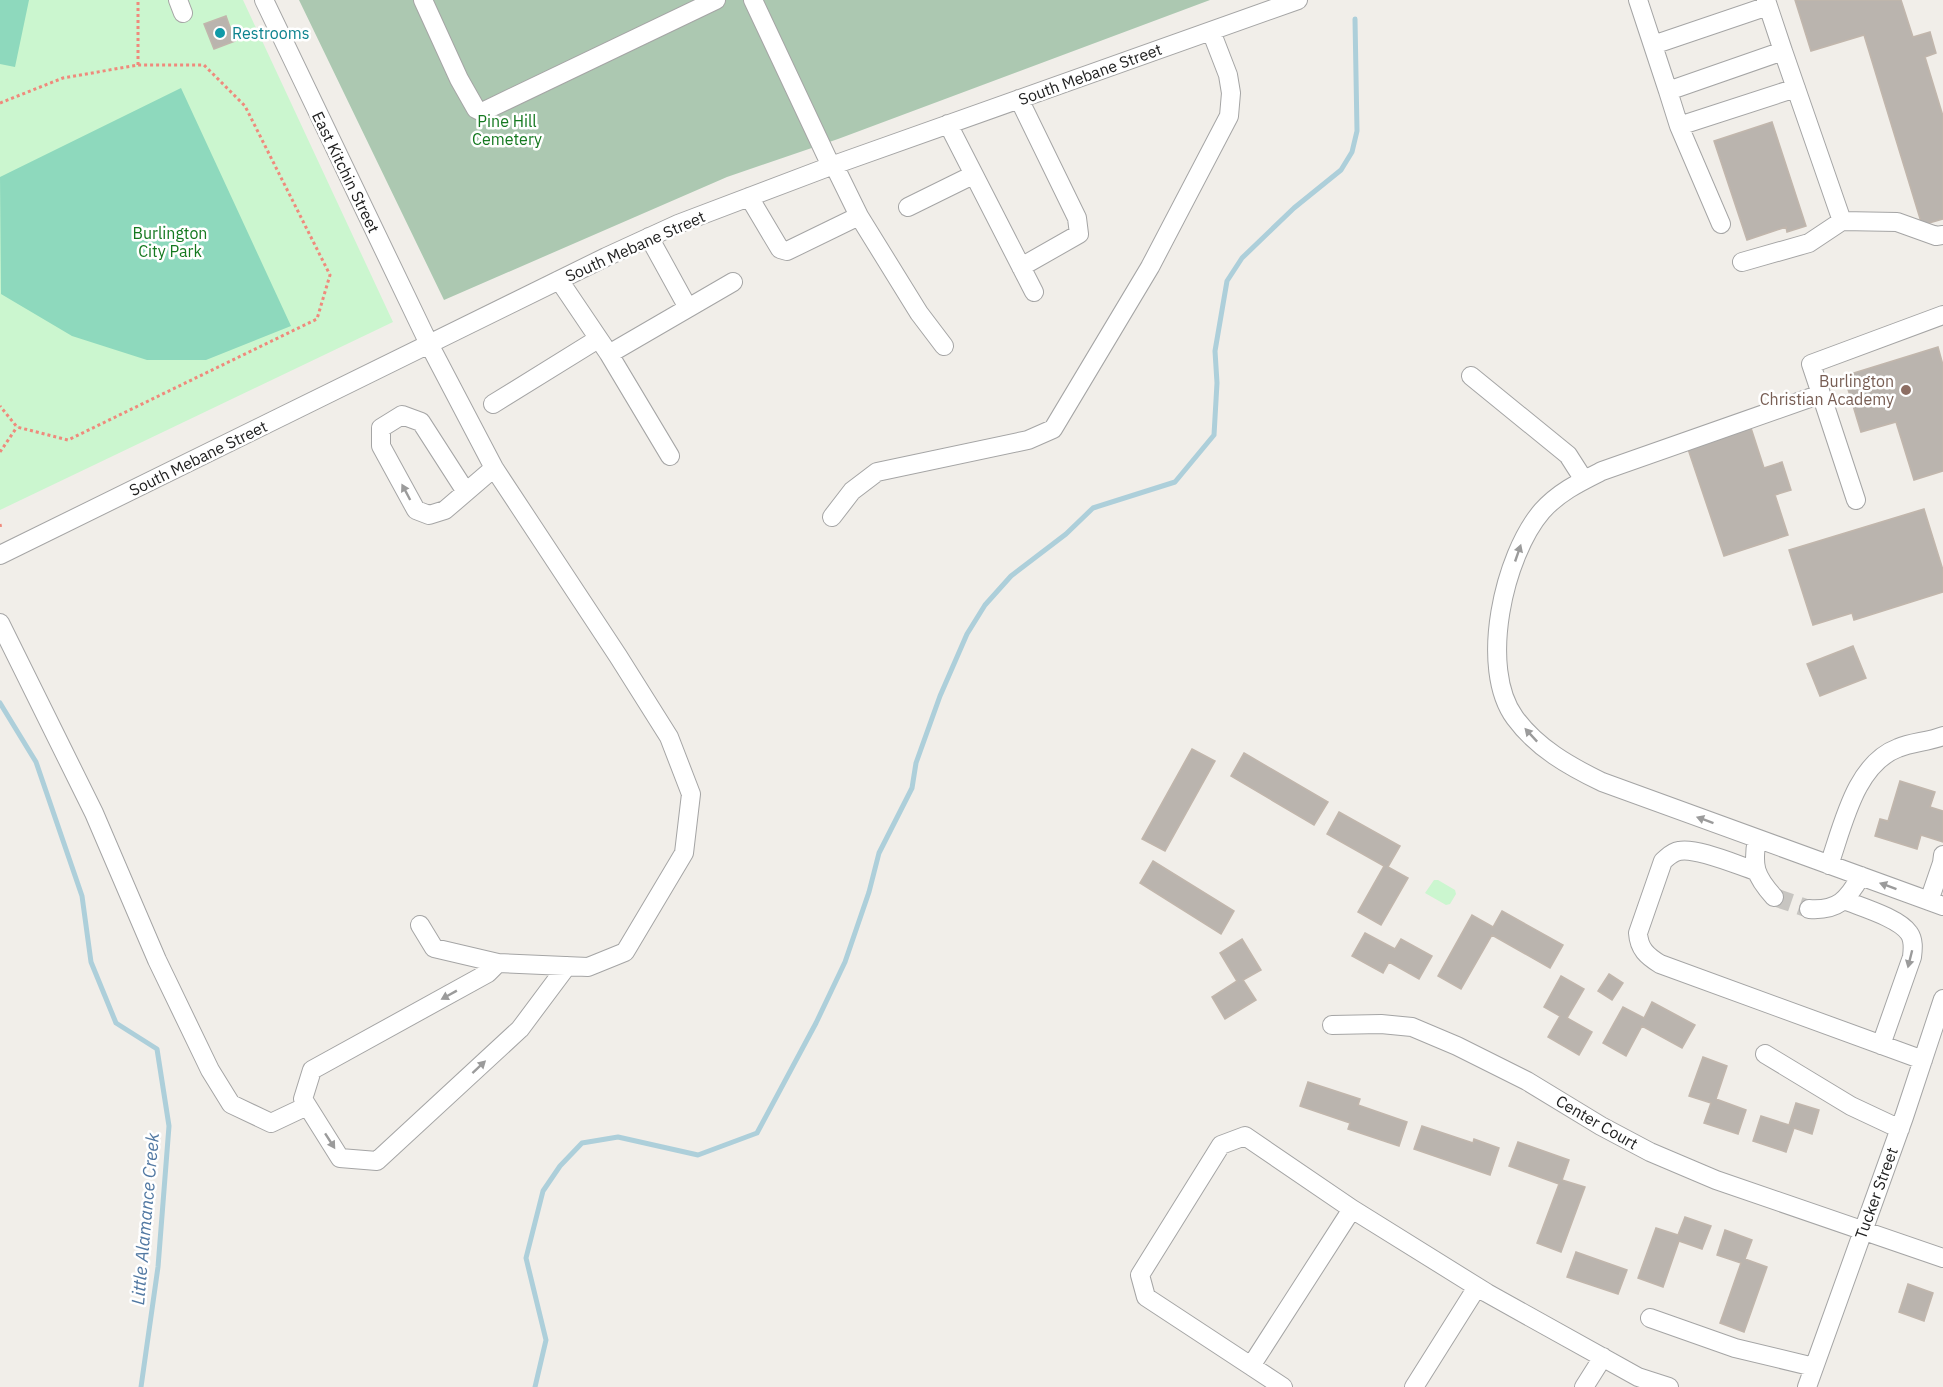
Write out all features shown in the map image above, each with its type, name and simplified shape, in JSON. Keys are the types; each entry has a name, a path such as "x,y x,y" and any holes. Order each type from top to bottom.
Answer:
{"street":[{"name":"East Kitchin Street","path":"264,0 429,344 494,468 669,737 691,794 684,852 625,952 588,967 498,963 434,948 420,925"},
{"path":"423,0 459,79 476,109 482,112 716,0"},
{"path":"753,0 832,166 859,216 919,313 944,346"},
{"name":"South Mebane Street","path":"0,555 559,280 678,224 948,124 1298,0"},
{"path":"1638,0 1680,126 1720,224"},
{"path":"1653,45 1767,3 1842,221"},
{"path":"832,517 852,491 878,472 1028,440 1053,429 1150,267 1229,116 1231,93 1211,31"},
{"path":"1668,90 1783,51"},
{"path":"1680,126 1796,88"},
{"path":"1019,99 1077,218 1078,234 1021,267"},
{"path":"948,124 1034,292"},
{"path":"908,207 973,175"},
{"path":"749,197 780,249 787,251 859,216"},
{"path":"1742,262 1809,243 1842,221 1897,222 1936,236 1943,235"},
{"path":"649,237 688,308"},
{"path":"559,280 603,346 670,456"},
{"path":"493,404 603,346 688,308 732,282"},
{"path":"1856,500 1811,364 1943,315"},
{"path":"1471,376 1568,455 1584,480"},
{"path":"1821,394 1602,471 1570,486 1542,512 1523,540 1510,576 1500,612 1496,651 1500,685 1513,716 1536,742 1569,766 1602,782 1936,904 1943,861"},
{"path":"466,492 421,422 402,415 381,428 381,446 416,510 429,516 445,510 466,492 494,468"},
{"path":"0,623 94,813 157,960 210,1070 231,1104 271,1123 307,1106"},
{"path":"1829,865 1855,794 1872,765 1886,753 1899,747 1943,736"},
{"path":"1757,839 1754,854 1756,871 1774,897"},
{"path":"1756,871 1694,851 1676,851 1669,855 1663,861 1638,933 1638,942 1642,950 1660,964 1923,1060"},
{"path":"1809,909 1821,910 1835,907 1844,900 1861,876"},
{"path":"1844,900 1895,922 1910,934 1913,944 1912,957 1881,1045"},
{"path":"498,963 488,973 312,1070 303,1099 340,1158 377,1161 520,1029 567,966"},
{"name":"Tucker Street","path":"1807,1387 1900,1129 1943,999"},
{"name":"Center Court","path":"1332,1025 1381,1024 1412,1027 1457,1046 1527,1081 1601,1126 1650,1152 1716,1180 1943,1258"},
{"path":"1765,1054 1851,1106 1900,1129"},
{"path":"1283,1387 1146,1297 1140,1275 1221,1145 1245,1136 1352,1209 1477,1287 1638,1377 1668,1387"},
{"path":"1251,1366 1352,1209"},
{"path":"1414,1387 1477,1287"},
{"path":"1650,1318 1735,1348 1814,1367"},
{"path":"1584,1387 1603,1357"}],"path":[{"path":"138,0 138,65"},
{"path":"0,102 63,78 138,65 204,65 245,106 330,274 317,319 68,440 17,427 0,406"},
{"path":"0,453 17,427"}],"green space":[{"name":"Burlington City Park","path":"0,0 243,0 393,322 0,510"},
{"path":"0,0 29,0 15,67 0,64"},
{"name":"Pine Hill Cemetery","path":"299,0 1210,0 838,139 727,177 444,300"},
{"path":"181,88 291,326 206,360 147,360 72,336 1,294 0,177"},
{"path":"1434,880 1455,890 1456,894 1450,904 1446,905 1425,893"}],"building":[{"path":"1795,0 1901,0 1913,37 1930,32 1936,53 1925,57 1943,116 1943,219 1922,225 1864,35 1811,51"},
{"name":"Restrooms","path":"226,16 235,41 214,49 204,24"},
{"path":"1772,122 1806,226 1787,232 1786,227 1747,240 1714,141"},
{"path":"1938,347 1943,365 1943,471 1914,480 1896,422 1861,432 1844,376"},
{"path":"1751,428 1764,468 1782,462 1791,490 1775,495 1788,535 1724,556 1688,449"},
{"path":"1924,509 1943,570 1943,592 1854,620 1852,613 1813,625 1789,550"},
{"path":"1853,646 1866,678 1820,696 1807,664"},
{"path":"1192,749 1215,761 1165,851 1142,839"},
{"path":"1244,753 1328,802 1314,825 1231,776"},
{"path":"1900,781 1935,792 1930,807 1943,811 1943,842 1921,835 1917,849 1875,836 1880,819 1888,821"},
{"path":"1339,812 1400,846 1388,867 1408,878 1381,925 1358,912 1384,866 1327,834"},
{"path":"1153,861 1234,911 1221,934 1140,883"},
{"path":"1502,911 1563,945 1550,968 1492,935 1461,989 1438,976 1472,915 1493,927"},
{"path":"1365,933 1395,949 1401,939 1432,956 1419,979 1389,962 1383,973 1352,956"},
{"path":"1242,939 1261,970 1243,980 1256,1000 1225,1019 1212,997 1237,981 1220,953"},
{"path":"1609,974 1623,983 1612,1000 1598,991"},
{"path":"1561,976 1584,989 1567,1018 1592,1032 1579,1055 1548,1037 1560,1016 1544,1007"},
{"path":"1652,1002 1695,1025 1682,1048 1642,1026 1626,1056 1603,1043 1623,1007 1644,1018"},
{"path":"1703,1057 1727,1066 1716,1099 1746,1110 1738,1134 1704,1123 1711,1103 1689,1096"},
{"path":"1308,1082 1360,1099 1358,1105 1407,1122 1399,1146 1348,1129 1350,1123 1300,1106"},
{"path":"1796,1103 1819,1110 1812,1134 1794,1128 1786,1152 1753,1141 1761,1116 1789,1125"},
{"path":"1422,1126 1473,1143 1474,1139 1499,1148 1490,1175 1414,1149"},
{"path":"1518,1142 1569,1160 1562,1180 1585,1187 1561,1252 1537,1243 1559,1184 1509,1166"},
{"path":"1685,1217 1711,1226 1702,1249 1679,1241 1663,1287 1638,1278 1656,1228 1678,1235"},
{"path":"1725,1230 1752,1240 1745,1259 1767,1267 1744,1332 1720,1323 1741,1263 1717,1255"},
{"path":"1576,1252 1627,1270 1618,1294 1567,1277"},
{"path":"1908,1284 1933,1293 1924,1321 1899,1312"}],"waterway":[{"path":"535,1387 546,1340 526,1258 543,1191 560,1166 582,1143 618,1137 698,1155 757,1133 816,1023 845,962 869,892 879,853 912,788 916,763 940,696 967,634 985,605 1011,576 1066,534 1093,508 1175,482 1214,435 1217,383 1215,351 1227,281 1242,258 1294,208 1341,170 1352,152 1357,131 1355,19"},
{"name":"Little Alamance Creek","path":"0,703 36,762 82,896 91,962 116,1023 157,1049 169,1126 158,1267 141,1387"}],"tunnel":[{"path":"1774,897 1809,909"}],"place":[{"name":"Restrooms","path":"220,33"},
{"name":"Burlington Christian Academy","path":"1906,390"}]}
